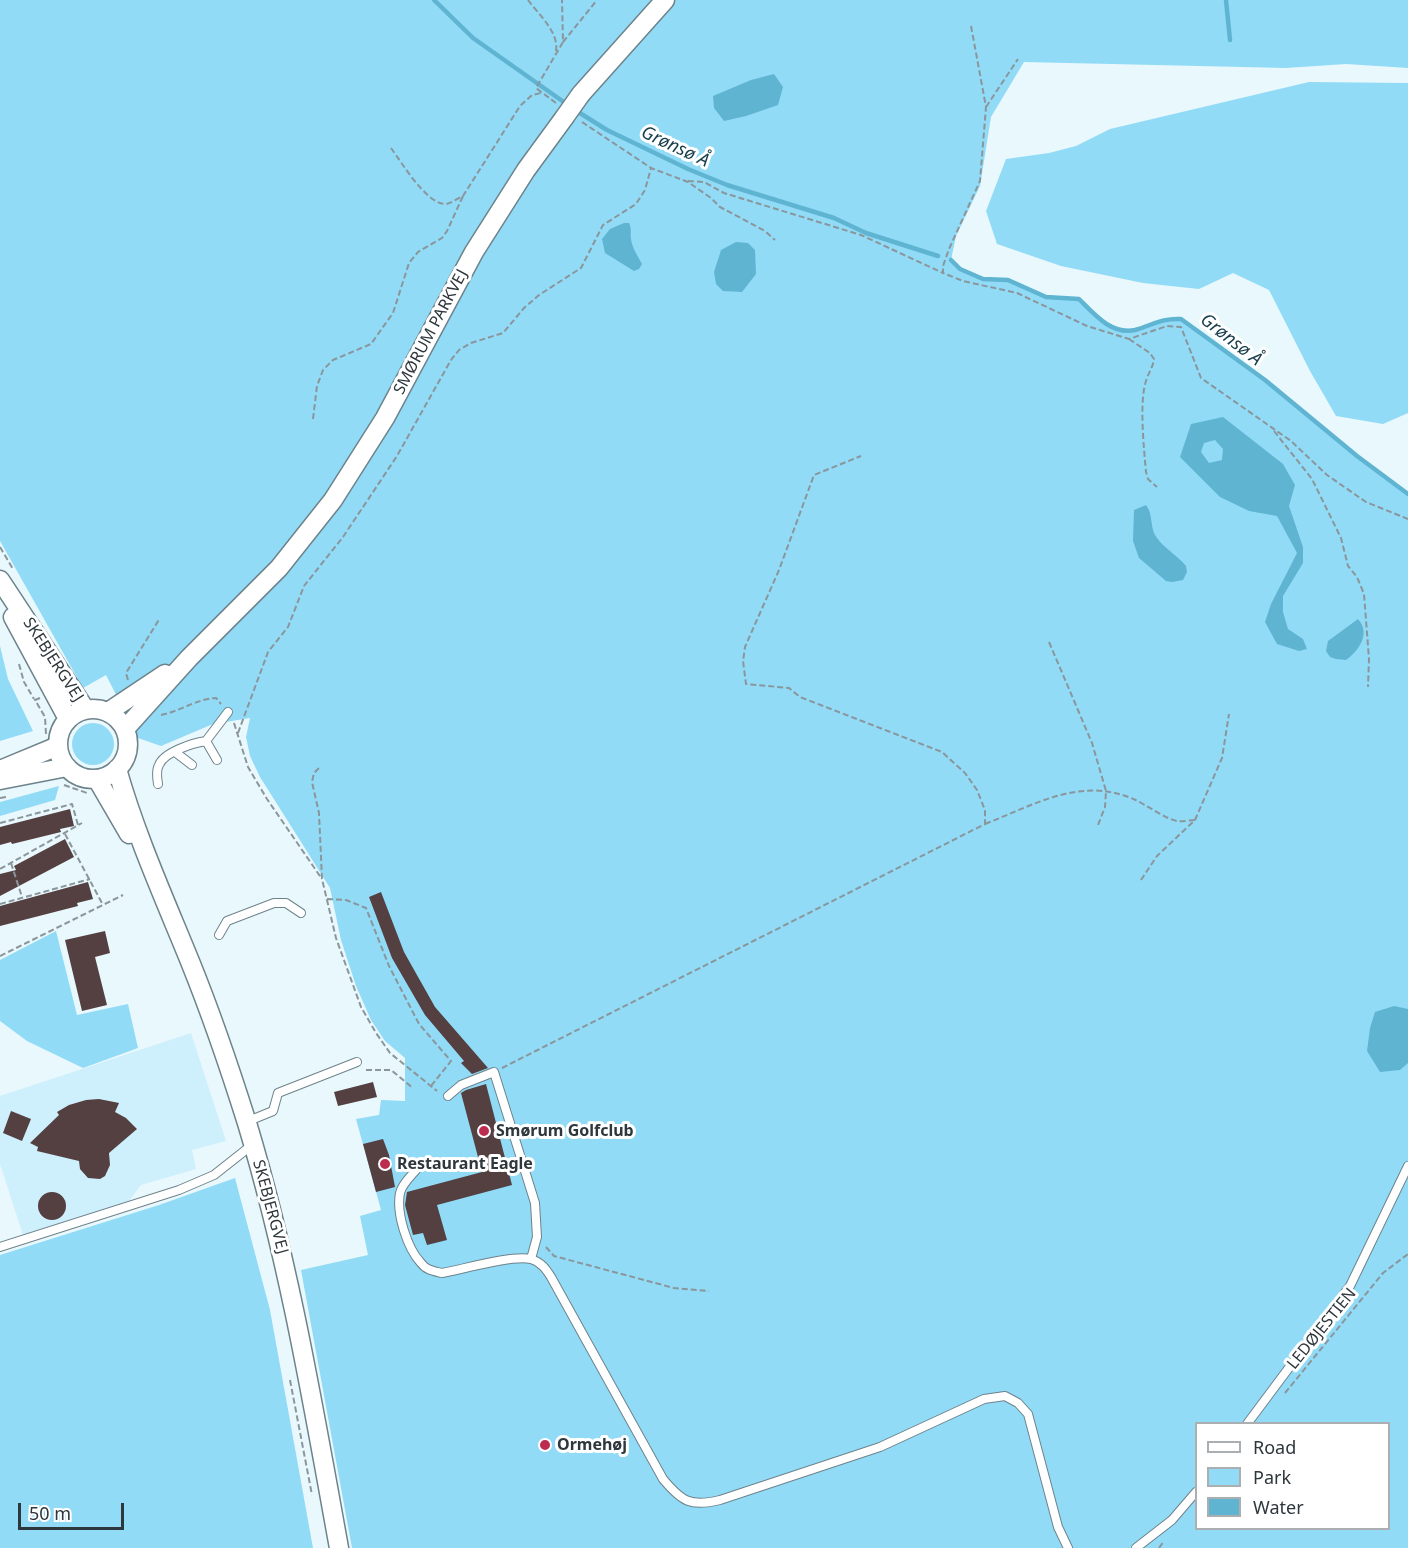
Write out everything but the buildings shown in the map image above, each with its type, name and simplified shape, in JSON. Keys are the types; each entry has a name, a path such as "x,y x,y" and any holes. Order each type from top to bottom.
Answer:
{"street":[{"name":"SMØRUM PARKVEJ","path":"124,729 189,658 279,568 333,500 385,418 474,252 526,170 581,94 665,0"},
{"name":"SKEBJERGVEJ","path":"0,582 16,624 68,719"},
{"name":"SKEBJERGVEJ","path":"0,582 85,709"},
{"name":"SMØRUM PARKVEJ","path":"108,712 189,658"},
{"path":"0,770 52,740 68,719 85,709 108,712 118,719 128,739 124,761 96,787 86,778 76,774 0,780"},
{"path":"52,740 59,754 64,775"},
{"name":"SKEBJERGVEJ","path":"117,769 128,806 208,1008 253,1144 283,1254 339,1548"},
{"name":"SKEBJERGVEJ","path":"96,787 156,879"}],"lane":[{"path":"160,781 157,767 161,760 192,743 206,741 228,712"},
{"path":"206,741 217,760"},
{"path":"175,752 192,765"},
{"path":"219,935 227,921 274,903 286,903 301,913"},
{"path":"246,1122 273,1111 278,1093 357,1062"},
{"path":"448,1096 461,1085 494,1072 535,1203 537,1237 531,1260"},
{"path":"0,1247 179,1190 214,1175 253,1144"},
{"path":"1248,1422 1350,1286 1408,1166"},
{"path":"416,1170 400,1189 398,1205 405,1236 421,1264 431,1271 442,1273 518,1258 542,1264 663,1479 682,1499 701,1504 720,1500 880,1448 984,1399 1005,1396 1018,1403 1028,1414 1058,1527 1068,1548"},
{"path":"1136,1548 1172,1520 1195,1494"}],"path":[{"path":"528,0 554,34 557,44 555,54"},
{"path":"562,0 563,42"},
{"path":"597,0 563,42 536,88 567,114 651,168 685,181 711,198 720,207 765,231 775,240"},
{"path":"944,273 943,266 949,249 980,181 986,107 971,26"},
{"path":"986,107 1018,60"},
{"path":"313,419 317,386 323,370 333,360 371,344 393,313 409,263 418,252 442,238 463,196 520,106 532,95 541,93"},
{"path":"391,148 428,198 444,204 463,196"},
{"path":"238,733 268,651 288,627 304,586 343,537 398,456 451,360 459,350 471,342 503,333 524,308 539,295 581,268 603,225 636,204 645,190 651,168"},
{"path":"685,181 704,182 724,193 861,235 963,281 1017,293 1087,326 1129,339 1150,353 1154,359 1153,369 1146,381 1143,416 1146,472 1148,479 1157,487"},
{"path":"1129,339 1167,326 1181,327 1201,378 1291,441 1327,475 1366,502 1408,519"},
{"path":"1272,429 1283,446 1312,479 1341,538 1348,566 1357,577 1364,594 1370,659 1368,687"},
{"path":"861,456 814,476 779,570 745,647 743,661 746,684 789,688 800,698 942,752 965,773 977,790 985,810 986,824"},
{"path":"1048,642 1092,743 1106,791 1105,807 1098,825"},
{"path":"52,740 45,717 35,700 53,690"},
{"path":"1141,880 1157,856 1196,820 1222,758 1229,714"},
{"path":"319,768 314,772 312,782 319,813 322,879 336,938 361,1007 390,1053 430,1086 448,1096"},
{"path":"64,775 96,787"},
{"path":"494,1072 986,824 1062,794 1085,789 1106,791 1131,798 1177,821 1196,820"},
{"path":"0,823 72,804 80,824 0,869"},
{"path":"64,833 103,905"},
{"path":"11,862 22,897"},
{"path":"0,904 90,879"},
{"path":"0,956 123,895"},
{"path":"327,899 346,900 366,908 388,966 419,1024 451,1061 430,1086"},
{"path":"356,1073 368,1070 391,1070 413,1088"},
{"path":"537,1237 554,1256 674,1288 709,1291"},
{"name":"LEDØJESTIEN","path":"1282,1397 1383,1273 1408,1254"},
{"path":"290,1378 313,1503"}],"shaded area":[{"path":"191,1033 226,1141 192,1150 196,1169 141,1185 129,1201 23,1235 0,1164 0,1096"}],"green space":[{"path":"0,0 1408,0 1408,68 1346,64 1286,68 1024,62 991,117 980,186 956,236 951,260 960,269 983,279 1008,280 1046,297 1079,299 1104,322 1118,329 1135,330 1162,321 1181,319 1265,380 1357,456 1408,494 1408,1548 352,1548 301,1270 368,1255 360,1216 381,1210 356,1119 379,1115 381,1100 405,1101 405,1058 385,1041 371,1020 356,986 341,940 330,888 260,777 250,756 246,737 250,718 213,724 161,746 138,738 106,675 83,688 0,541"},
{"path":"1309,82 1408,83 1408,413 1383,424 1336,416 1310,371 1269,290 1233,273 1199,289 1143,283 1061,266 997,244 986,211 1006,159 1049,153 1076,146 1110,129"},
{"path":"0,646 8,679 33,731 0,741"},
{"path":"93,723 108,729 114,744 108,759 93,765 78,759 72,744 78,729"},
{"path":"59,786 55,800 0,816 0,802"},
{"path":"56,931 77,1015 128,1004 138,1048 83,1068 27,1041 0,1021 0,960"},
{"path":"235,1178 270,1310 313,1548 0,1548 0,1255 159,1205"}],"water":[{"path":"774,74 783,87 778,105 724,121 714,108 713,96 751,80"},
{"path":"629,223 633,246 642,264 634,271 605,253 602,239 610,229"},
{"path":"736,242 748,243 755,250 756,274 742,292 723,291 716,284 714,272 721,250"},
{"path":"1223,417 1283,464 1295,485 1289,506 1303,547 1303,563 1283,596 1283,612 1288,629 1303,639 1307,649 1299,651 1277,644 1265,622 1271,604 1297,553 1277,516 1249,511 1220,497 1180,457 1191,424","holes":["1215,440 1223,449 1222,460 1209,463 1201,452 1204,443"]},
{"path":"1146,505 1157,538 1186,566 1187,572 1183,580 1166,581 1139,558 1133,541 1134,510"},
{"path":"1358,619 1363,630 1359,647 1346,660 1330,657 1326,651 1328,641"},
{"path":"1394,1006 1408,1009 1408,1063 1400,1070 1380,1072 1367,1051 1370,1028 1375,1012"}],"waterway":[{"name":"Grønsø Å","path":"434,0 473,38 568,105"},
{"path":"1226,0 1230,40"},
{"name":"Grønsø Å","path":"575,110 607,130 727,185 834,218 866,233 938,256"},
{"name":"Grønsø Å","path":"951,260 960,269 983,279 1008,280 1046,297 1079,299 1104,322 1118,329 1135,330 1162,321 1181,319 1265,380 1357,456 1408,494"}],"place":[{"name":"Smørum Golfclub","path":"484,1131"},
{"name":"Restaurant Eagle","path":"385,1164"},
{"name":"Ormehøj","path":"545,1445"}]}
